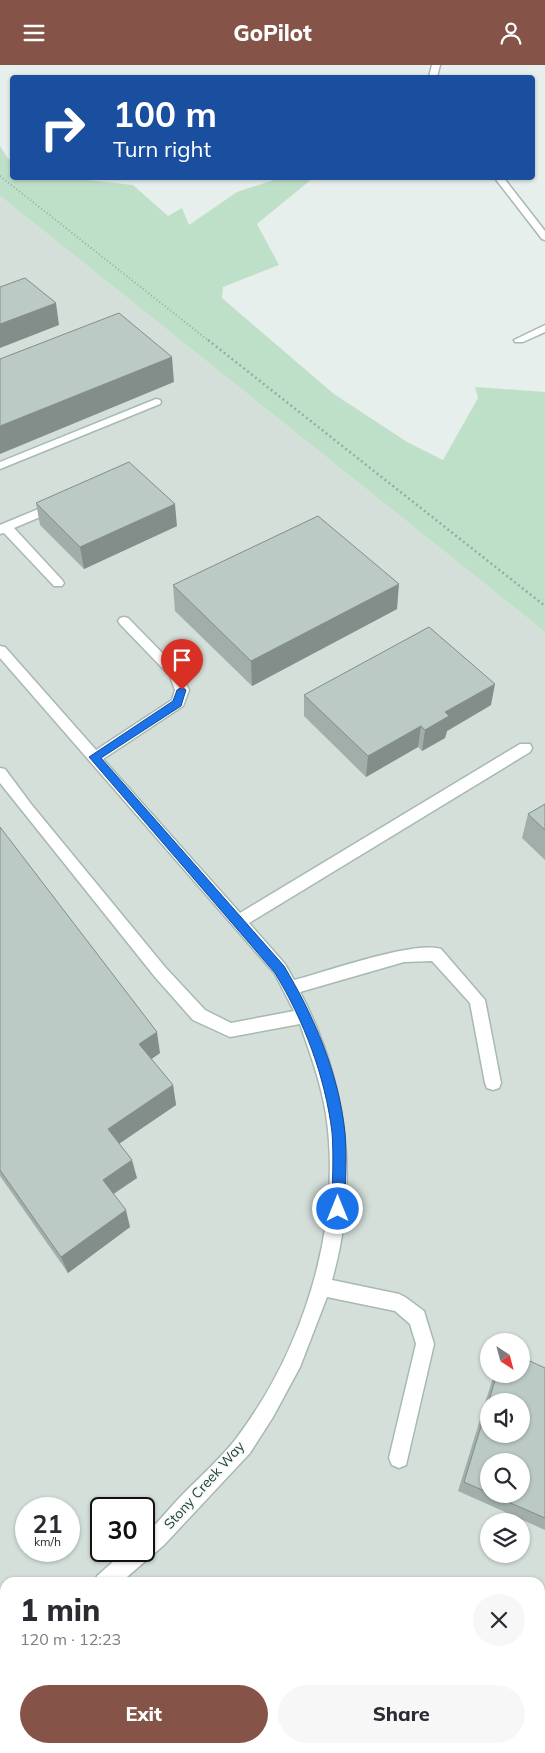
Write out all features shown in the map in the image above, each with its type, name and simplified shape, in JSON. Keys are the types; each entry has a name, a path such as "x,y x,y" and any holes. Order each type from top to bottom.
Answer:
{"street":[{"path":"500,180 545,237"},
{"path":"519,340 545,328"},
{"path":"0,466 156,402"},
{"path":"58,583 3,528 70,500"},
{"path":"94,757 178,703 182,690 175,674 124,621"},
{"name":"Stony Creek Way","path":"0,650 280,969 291,988 321,1056 332,1095 338,1133 338,1209 333,1243 322,1287 305,1334 271,1404 234,1457 155,1538"},
{"path":"238,922 525,748"},
{"path":"0,773 26,808 160,972 199,1015 230,1030 304,1016"},
{"path":"291,988 404,955 436,954 477,1000 493,1083"},
{"path":"322,1287 399,1303 417,1318 425,1345 399,1458"},
{"name":"Stony Creek Way","path":"111,1577 129,1562"}],"path":[{"path":"0,176 545,606"}],"shaded area":[{"path":"0,196 545,632 545,1577 0,1577"}],"green space":[{"path":"0,146 10,160 10,180 87,180 133,185 168,216 182,208 189,225 237,192 274,180 311,180 257,224 279,265 223,287 222,298 334,394 407,442 443,460 478,398 475,387 545,392 545,632 0,196"}],"building":[{"path":"25,278 56,303 0,324 0,287"},
{"path":"119,313 172,357 0,426 0,359"},
{"path":"129,462 175,504 80,547 36,503"},
{"path":"318,516 399,584 251,661 173,585"},
{"path":"429,627 495,684 445,712 449,716 425,730 421,726 368,756 304,695"},
{"path":"545,804 545,830 528,814"},
{"path":"0,827 157,1032 139,1044 173,1085 108,1129 132,1160 103,1180 126,1210 61,1257 0,1170"},
{"path":"530,1361 545,1368 545,1518 511,1503 530,1503 530,1453 480,1453 480,1489 464,1482 480,1430 480,1443 530,1443 530,1393 491,1393 494,1383 530,1383"}],"route":[{"path":"182,690 178,703 94,757 280,969 297,998 321,1056 332,1095 338,1133 338,1209"}]}
